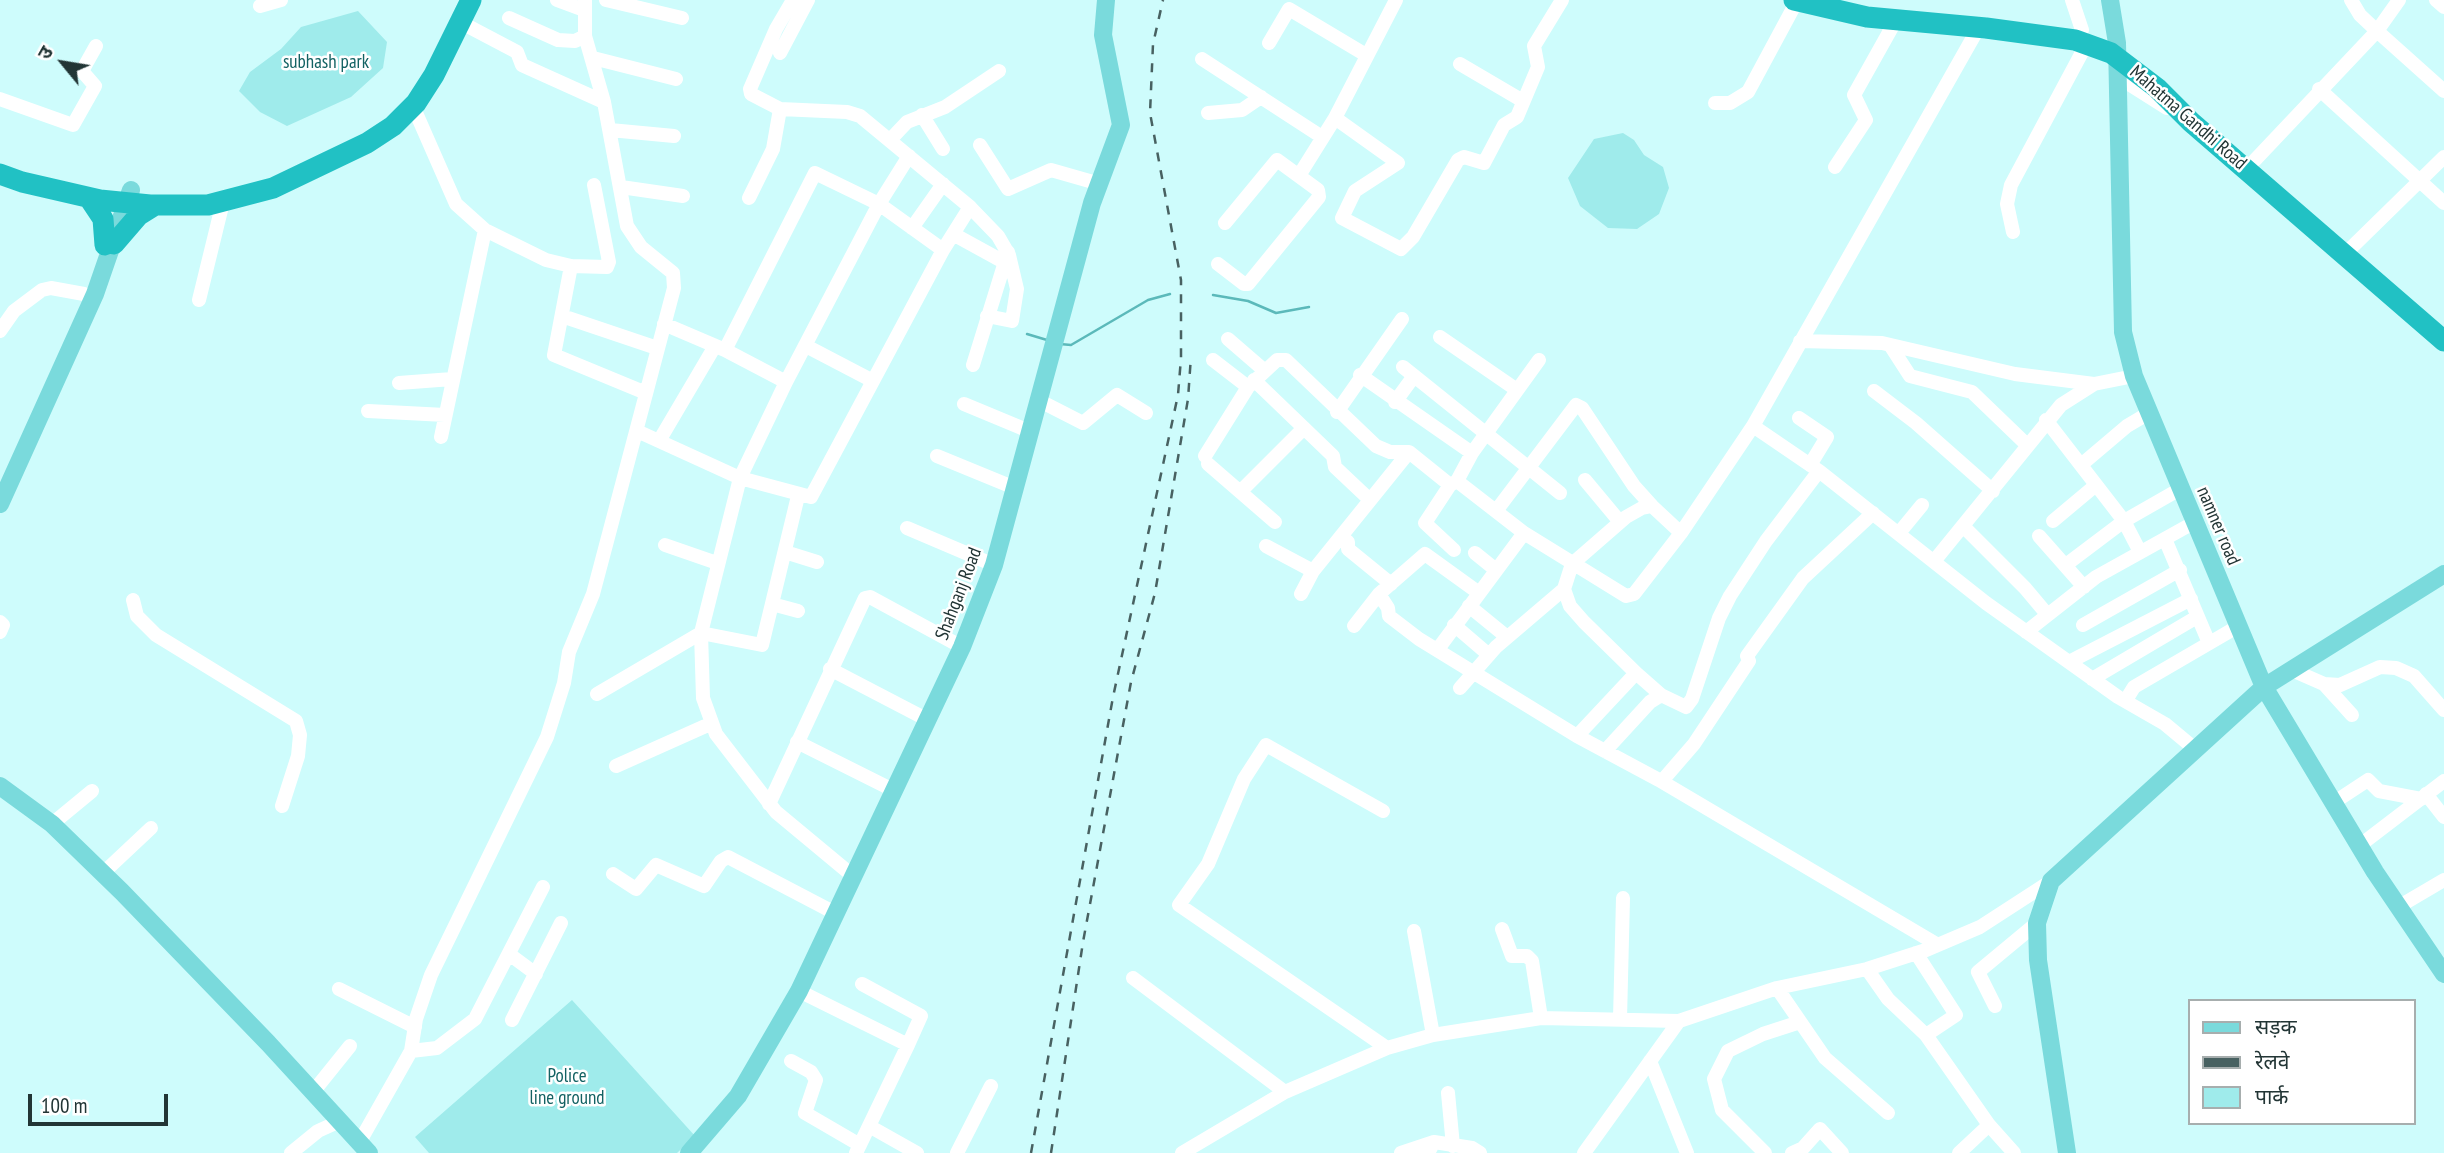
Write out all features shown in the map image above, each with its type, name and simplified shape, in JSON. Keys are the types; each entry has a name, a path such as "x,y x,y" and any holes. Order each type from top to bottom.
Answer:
{"highway":[{"path":"0,174 89,198 226,189 292,169 382,120 405,95 428,61 457,0"},
{"path":"0,163 17,171 155,205 223,202 305,175 367,143 393,126 412,106 434,75 471,0"},
{"name":"Mahatma Gandhi Road","path":"1796,0 1867,17 2085,37"},
{"name":"Mahatma Gandhi Road","path":"1835,0 1875,8 1985,15 2085,37 2157,88 2194,124 2444,341"},
{"name":"Mahatma Gandhi Road","path":"2117,59 2179,92 2284,183 2389,284 2444,327"},
{"path":"89,198 102,214 109,245"},
{"path":"109,245 129,224 155,205"}],"main road":[{"name":"Shahganj Road","path":"690,1153 738,1096 799,991 962,647 994,565 1055,335 1100,184 1121,125 1103,35 1106,0"},
{"name":"namner road","path":"2110,0 2117,59 2123,332 2134,376 2264,687 2359,846 2444,974"},
{"path":"0,504 33,420 109,245 125,196"},
{"path":"74,325 84,294 109,245"},
{"path":"0,483 33,420"},
{"path":"2067,1153 2038,960 2037,923 2051,881 2264,687 2444,574"},
{"path":"0,786 52,824 103,874 364,1148"}],"street":[{"path":"260,6 281,0"},
{"path":"364,1148 411,1051 415,1027 431,975 456,918 547,737 564,683 569,652 593,594 675,277 641,247 631,234 604,102 585,36 584,5 557,0"},
{"path":"606,0 682,18"},
{"path":"780,53 808,0"},
{"path":"1300,174 1335,118 1396,0"},
{"path":"1335,118 1398,163 1355,191 1342,218 1400,249 1413,237 1458,160 1464,157 1484,163 1504,125 1517,117 1538,66 1534,46 1562,0"},
{"path":"1715,103 1730,103 1748,92 1796,0"},
{"path":"2013,232 2007,204 2008,192 2085,37 2072,0"},
{"path":"2351,0 2360,15 2444,91"},
{"path":"2255,160 2319,89 2377,31 2399,0"},
{"path":"2436,0 2444,7"},
{"path":"788,2 750,91 755,98 780,109 853,113 865,118 970,207 998,236 1017,289 1013,320 987,316"},
{"path":"1269,43 1289,9 1366,55"},
{"path":"509,18 558,40 575,41 585,36"},
{"path":"1835,167 1866,120 1854,96 1896,20"},
{"path":"460,22 519,54 522,65 604,102"},
{"path":"1275,522 1206,460 1256,379 1277,359 1286,360 1337,412 1381,450 1409,452 1524,533 1629,597 1681,533 1753,426 1979,27"},
{"path":"0,99 73,125 95,86 82,71 96,46"},
{"path":"593,58 676,79"},
{"path":"1202,59 1322,137"},
{"path":"1460,64 1523,101"},
{"path":"890,140 904,123 945,107 999,71"},
{"path":"2319,89 2444,203"},
{"path":"1208,113 1242,110 1261,97"},
{"path":"412,106 453,200 485,230 546,260 571,267 605,269 609,265 594,185"},
{"path":"748,198 773,149 780,109"},
{"path":"922,116 943,149"},
{"path":"610,130 674,136"},
{"path":"980,145 1008,189 1051,170 1100,184"},
{"path":"853,876 769,804 710,724 702,686 701,633 740,478 786,382 879,204 909,156"},
{"path":"2351,248 2444,157"},
{"path":"1218,264 1244,284 1251,282 1319,197 1318,190 1282,160 1275,162 1225,223"},
{"path":"659,441 720,348 813,175 818,174 879,204 943,250"},
{"path":"912,228 943,184"},
{"path":"621,187 683,196"},
{"path":"199,300 223,202"},
{"path":"637,431 740,478 798,496 812,496 943,250 970,207"},
{"path":"441,438 485,230"},
{"path":"953,234 1006,257"},
{"path":"973,365 1006,257"},
{"path":"571,267 554,353 558,359 646,393"},
{"path":"0,331 13,311 42,290 84,294"},
{"path":"562,316 657,348"},
{"path":"1337,412 1360,375 1402,319"},
{"path":"664,324 720,348 786,382"},
{"path":"1440,337 1517,390"},
{"path":"1228,339 1256,379 1333,456 1335,467 1370,500"},
{"path":"1800,341 1890,345 2015,374 2094,384 2134,376"},
{"path":"1890,345 1910,376 1969,390 2026,444"},
{"path":"806,346 873,381"},
{"path":"1213,360 1256,379"},
{"path":"1454,550 1425,523 1538,360"},
{"path":"1395,402 1409,371 1560,493"},
{"path":"1360,375 1395,402 1472,453"},
{"path":"399,383 452,379"},
{"path":"1935,560 1993,491 2046,420 2071,398 2094,384"},
{"path":"1874,391 1916,423 1993,491"},
{"path":"1038,400 1083,424 1118,395 1146,414"},
{"path":"964,404 1029,431"},
{"path":"1496,511 1573,407 1578,405 1634,486 1681,533"},
{"path":"368,411 445,415"},
{"path":"2081,465 2127,426 2148,413"},
{"path":"1564,589 1570,606 1636,673 1661,695 1683,707 1688,706 1730,596 1814,468 1826,437 1799,418"},
{"path":"2046,420 2124,521 2139,550"},
{"path":"1753,426 1814,468 1935,560 1986,603 2092,679 2165,724 2195,749"},
{"path":"1241,491 1304,428"},
{"path":"1301,594 1313,571 1409,452"},
{"path":"937,456 1015,488"},
{"path":"1585,480 1620,522"},
{"path":"2053,522 2096,485"},
{"path":"2067,564 2124,521 2180,489"},
{"path":"597,694 701,633 761,646 798,496"},
{"path":"1899,533 1923,505"},
{"path":"1460,688 1507,637 1564,589 1572,564 1620,522 1642,508 1652,506"},
{"path":"1662,782 1694,744 1749,661 1746,656 1803,578 1873,513"},
{"path":"2026,632 2046,613 2139,550 2194,522"},
{"path":"1963,526 2046,613"},
{"path":"907,528 994,565"},
{"path":"1438,649 1524,533"},
{"path":"1341,536 1348,542 1348,549 1391,584"},
{"path":"2039,536 2067,564 2084,587"},
{"path":"2165,539 2209,643"},
{"path":"665,545 717,563"},
{"path":"1266,546 1313,571"},
{"path":"785,552 817,562"},
{"path":"1475,553 1496,570"},
{"path":"1354,626 1379,594 1427,554 1479,593"},
{"path":"2083,625 2180,570"},
{"path":"1379,594 1389,616 1473,672 1577,736 1662,782 1938,945"},
{"path":"769,804 863,600 868,597 962,647"},
{"path":"2069,662 2191,599"},
{"path":"133,600 137,617 156,635 296,721 300,735 298,756 282,806"},
{"path":"772,604 798,611"},
{"path":"1469,606 1507,637"},
{"path":"2092,679 2197,617"},
{"path":"0,622 3,625 0,632"},
{"path":"1454,625 1489,655"},
{"path":"2126,700 2134,687 2237,627"},
{"path":"2292,670 2324,684 2347,684 2381,667 2396,668 2414,676 2444,710"},
{"path":"830,669 926,719"},
{"path":"1577,736 1636,673"},
{"path":"2324,684 2352,715"},
{"path":"1605,751 1650,702 1661,695"},
{"path":"615,766 710,724"},
{"path":"797,742 893,790"},
{"path":"1383,811 1266,745 1244,779 1208,864 1179,905 1387,1048"},
{"path":"2333,803 2368,780 2379,791 2423,797 2444,817"},
{"path":"2359,846 2444,781"},
{"path":"52,824 92,791"},
{"path":"103,874 151,828"},
{"path":"613,874 636,889 656,865 704,886 721,861 728,857 835,913"},
{"path":"2398,907 2444,880"},
{"path":"1182,1153 1285,1092 1387,1048 1433,1035 1541,1018 1679,1021 1777,988 1867,969 1938,945 1980,927 2051,881"},
{"path":"411,1051 437,1048 475,1019 543,887"},
{"path":"1620,1019 1623,898"},
{"path":"512,1020 561,923"},
{"path":"1995,1006 1978,972 2037,923"},
{"path":"1502,929 1512,956 1527,956 1532,961 1541,1018"},
{"path":"1414,931 1433,1035"},
{"path":"1916,953 1956,1015 1926,1035"},
{"path":"509,954 536,974"},
{"path":"1867,969 1888,999 1926,1035 1989,1125 2014,1153"},
{"path":"1133,978 1285,1092"},
{"path":"791,1061 811,1072 816,1080 804,1113 858,1149 921,1016 862,984"},
{"path":"1777,988 1825,1058 1888,1113"},
{"path":"339,989 415,1027"},
{"path":"799,991 908,1045"},
{"path":"1584,1153 1679,1021"},
{"path":"1765,1153 1722,1110 1714,1079 1728,1051 1763,1034 1800,1022"},
{"path":"313,1092 349,1046"},
{"path":"1650,1061 1687,1153"},
{"path":"957,1153 991,1086"},
{"path":"1448,1093 1453,1146"},
{"path":"291,1153 318,1131 340,1121"},
{"path":"1959,1153 1989,1125"},
{"path":"869,1126 917,1153"},
{"path":"1799,1151 1821,1129 1842,1153"},
{"path":"1401,1153 1453,1146 1480,1153"}],"green space":[{"name":"subhash park","path":"358,11 387,42 383,68 351,97 287,126 260,112 239,91 250,72 281,49 301,27"},
{"path":"1623,133 1634,140 1644,155 1663,167 1669,188 1659,214 1637,229 1608,228 1580,206 1568,178 1594,139"},
{"name":"Police line ground","path":"572,1000 695,1136 677,1153 429,1153 415,1137"}],"waterway":[{"path":"1060,344 1071,345 1148,300 1170,294"},
{"path":"1213,295 1248,301 1276,313 1309,307"},
{"path":"1027,334 1047,340"}],"railway":[{"path":"1031,1153 1113,697 1178,395 1181,280 1150,113 1153,44 1163,0"},
{"path":"1051,1153 1083,942 1131,682 1155,593 1188,399 1191,356"}]}
